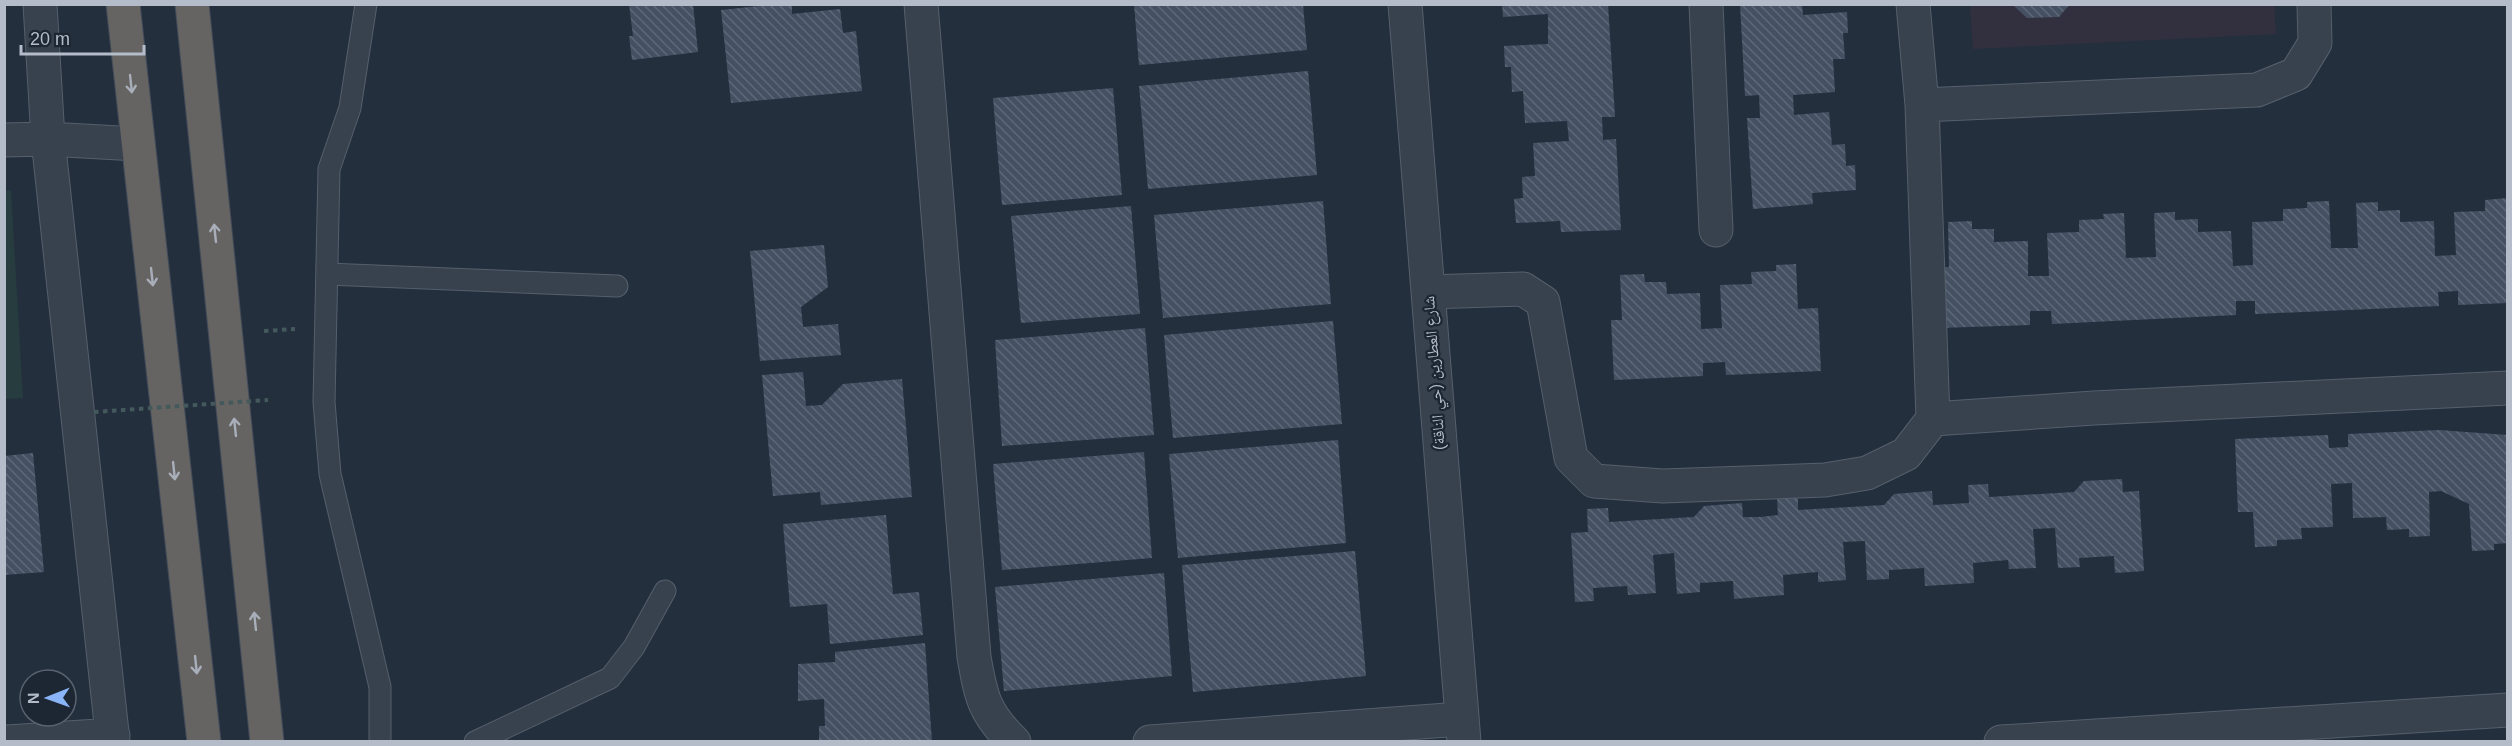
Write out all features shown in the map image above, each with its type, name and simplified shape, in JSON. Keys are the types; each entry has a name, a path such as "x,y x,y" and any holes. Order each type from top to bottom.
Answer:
{"highway":[{"path":"123,4 204,741"},
{"path":"192,4 267,741"}],"street":[{"path":"8,741 113,738 48,139 40,4"},
{"path":"921,4 974,657 980,696 995,723 1014,741"},
{"name":"شارع العطارين (حي الناقة)","path":"1405,4 1463,730"},
{"path":"1706,4 1716,230"},
{"path":"1428,292 1523,289 1543,302 1571,458 1594,482 1663,486 1825,480 1867,473 1906,454 1933,419 1922,105 1913,4"},
{"path":"1922,105 2257,90 2296,74 2315,43 2314,4"},
{"path":"4,140 48,139 137,144"},
{"path":"1933,419 2094,408 2508,388"},
{"path":"2001,741 2508,710"},
{"path":"1150,741 1463,730"}],"lane":[{"path":"366,4 350,108 329,170 324,402 330,474 380,687 380,741"},
{"path":"327,274 616,286"},
{"path":"475,741 610,678 634,647 665,591"}],"path":[{"path":"225,334 326,327"},
{"path":"94,411 268,400"}],"shaded area":[{"path":"1970,5 2274,5 2276,34 1973,49"}],"green space":[{"path":"11,190 23,398 5,399 4,191"}],"building":[{"path":"629,4 693,4 698,52 632,60 629,36 633,36"},
{"path":"792,4 792,14 840,9 843,33 856,31 862,91 731,103 721,10"},
{"path":"1134,4 1303,4 1307,50 1139,65"},
{"path":"1502,4 1608,4 1615,117 1602,117 1603,140 1616,139 1621,230 1561,232 1560,221 1516,223 1514,199 1523,198 1522,177 1535,176 1533,143 1569,141 1567,121 1525,123 1523,91 1512,92 1511,67 1505,67 1504,46 1548,44 1548,14 1503,17"},
{"path":"1740,4 1802,4 1803,15 1847,12 1848,33 1843,33 1845,59 1833,59 1835,92 1793,95 1794,115 1829,112 1832,145 1845,144 1846,166 1855,165 1856,190 1812,193 1813,204 1753,209 1747,118 1760,118 1759,95 1745,96"},
{"path":"2012,4 2070,4 2059,17 2027,18"},
{"path":"1308,71 1317,175 1148,189 1139,86"},
{"path":"1113,88 1122,195 1002,205 993,98"},
{"path":"2508,198 2508,303 2458,305 2458,291 2438,292 2439,306 2255,314 2255,301 2236,301 2236,315 2052,324 2051,311 2030,311 2030,325 1940,328 1938,267 1949,267 1948,222 1972,221 1972,229 1994,229 1994,242 2028,241 2028,276 2049,276 2047,233 2079,232 2079,220 2104,219 2103,214 2124,213 2126,258 2156,257 2154,213 2175,212 2175,220 2198,219 2198,232 2231,231 2233,266 2253,265 2252,222 2283,221 2283,209 2307,208 2307,202 2329,201 2331,248 2358,248 2356,203 2378,202 2378,211 2400,210 2400,222 2434,221 2435,256 2456,255 2454,212 2485,211 2485,200"},
{"path":"1323,201 1331,304 1163,318 1154,215"},
{"path":"1131,206 1140,314 1021,323 1011,216"},
{"path":"824,245 828,287 801,307 803,327 838,324 841,355 760,361 750,251"},
{"path":"1796,264 1798,309 1818,308 1821,371 1726,375 1725,362 1703,363 1703,376 1614,380 1611,320 1622,320 1620,275 1644,274 1645,282 1666,282 1667,294 1700,293 1701,329 1722,328 1720,285 1752,284 1751,272 1776,271 1776,265"},
{"path":"1333,321 1342,424 1173,438 1164,335"},
{"path":"1145,328 1154,435 1002,446 995,340"},
{"path":"803,372 806,406 822,405 843,384 902,379 912,497 821,505 820,492 773,496 762,375"},
{"path":"2439,430 2508,435 2508,543 2494,544 2494,550 2472,551 2469,504 2441,491 2429,492 2430,536 2409,537 2409,529 2387,530 2386,517 2353,518 2352,483 2331,484 2333,527 2301,528 2302,539 2277,540 2277,546 2255,547 2253,512 2238,512 2235,439 2328,435 2329,448 2348,447 2348,434"},
{"path":"1338,440 1346,543 1178,558 1169,454"},
{"path":"1144,452 1152,558 1002,570 993,464"},
{"path":"33,453 44,572 4,575 4,456"},
{"path":"2122,479 2123,492 2139,491 2144,571 2115,573 2114,556 2079,558 2080,567 2058,568 2055,528 2033,529 2036,568 2009,569 2008,560 1973,563 1974,583 1925,586 1924,568 1889,570 1889,579 1867,580 1865,541 1843,542 1846,580 1818,582 1818,572 1783,575 1784,595 1734,599 1733,581 1700,583 1700,592 1677,594 1674,553 1653,555 1656,593 1628,595 1627,586 1593,588 1594,601 1575,602 1571,533 1588,532 1587,509 1608,508 1609,522 1694,517 1704,506 1742,503 1743,517 1760,517 1778,515 1777,498 1798,496 1798,510 1884,505 1894,494 1932,491 1933,505 1969,503 1968,485 1988,484 1989,497 2074,492 2084,481"},
{"path":"886,515 893,594 919,592 923,635 830,644 827,604 790,607 783,524"},
{"path":"1355,551 1366,676 1193,692 1182,565"},
{"path":"1164,573 1172,676 1004,691 995,587"},
{"path":"925,643 932,742 819,742 819,726 825,726 824,699 798,701 798,664 835,662 835,652"}]}
